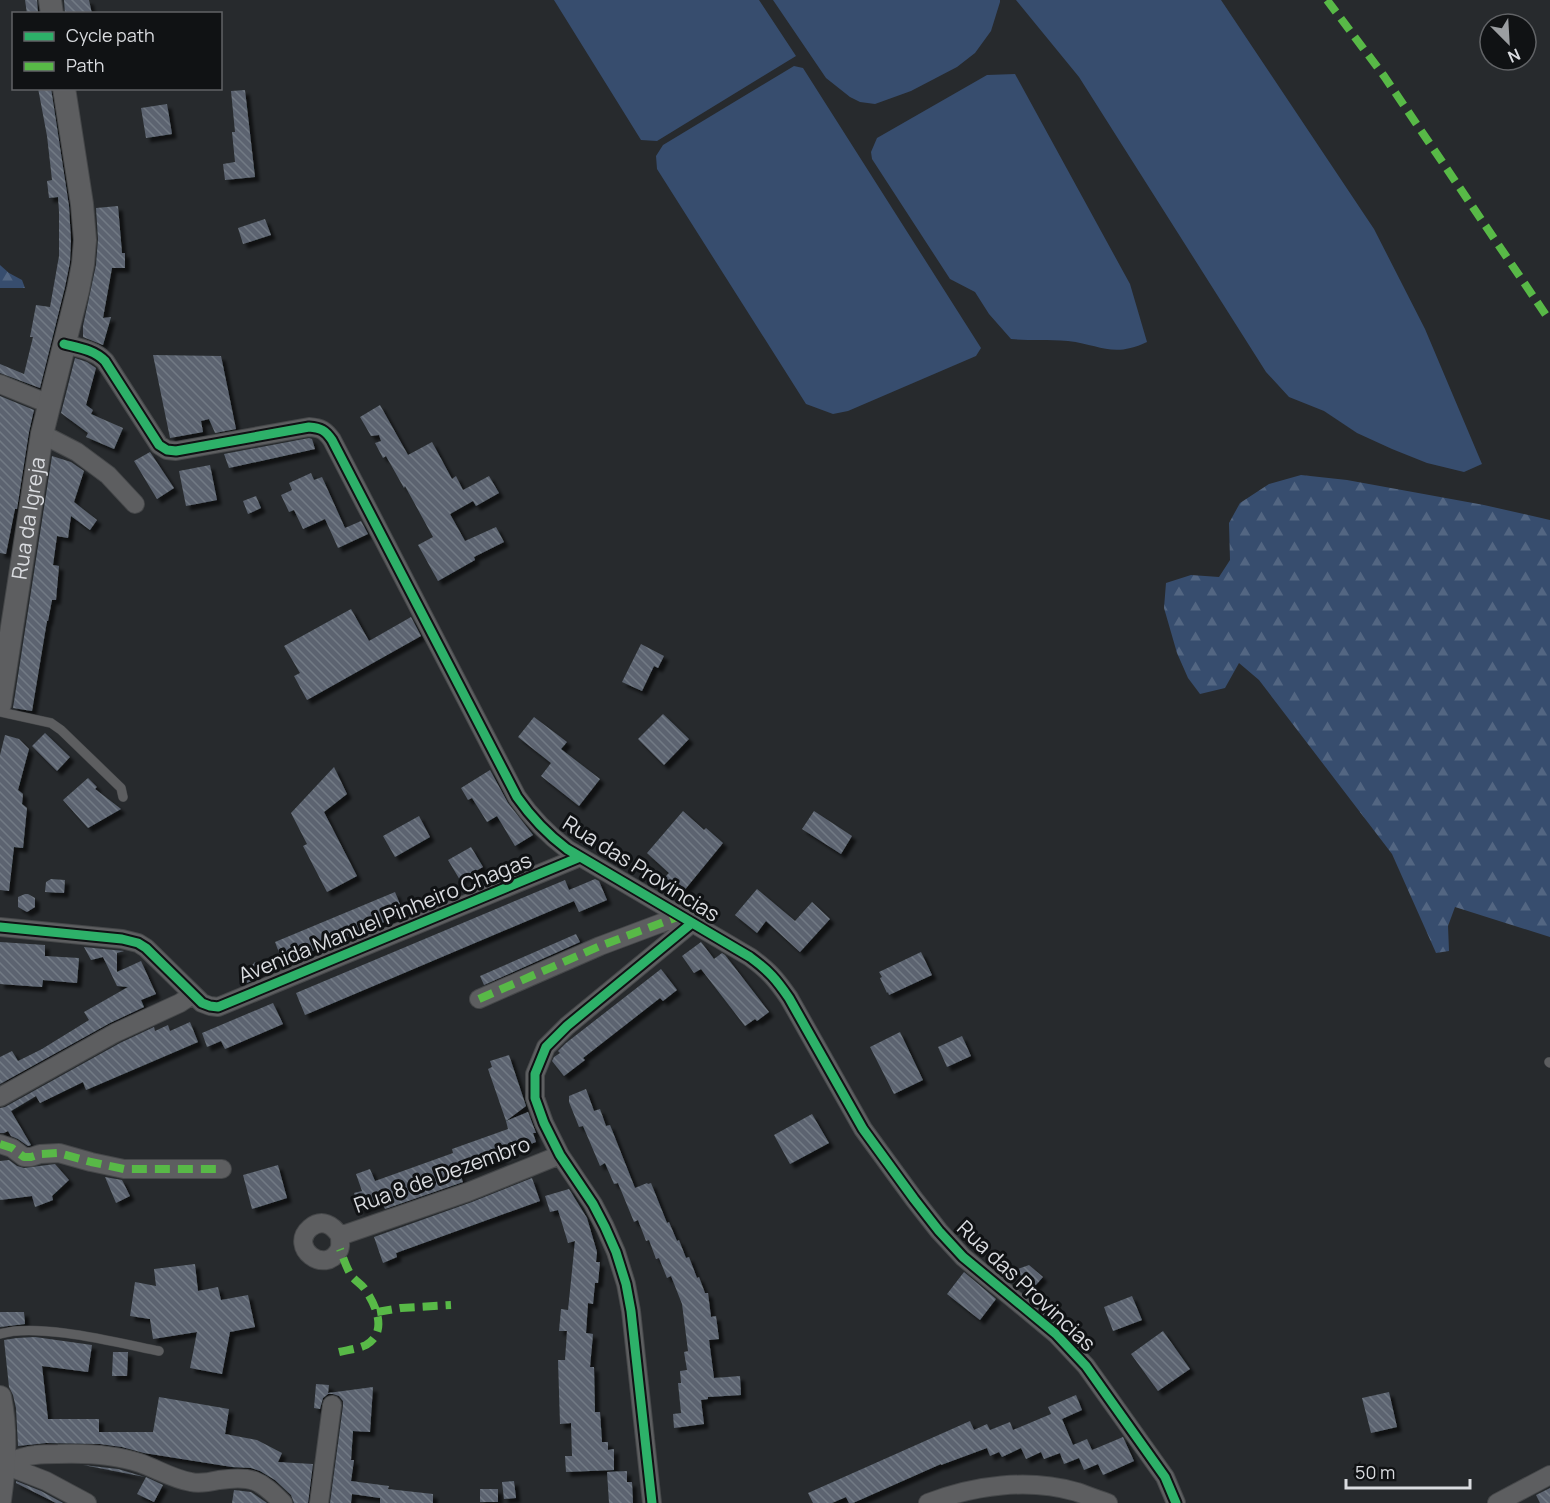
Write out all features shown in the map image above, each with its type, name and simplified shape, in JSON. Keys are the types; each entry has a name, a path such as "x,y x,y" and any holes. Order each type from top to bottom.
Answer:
{"street":[{"name":"Rua da Igreja","path":"0,704 42,434 83,264 85,240 82,204 64,90"},
{"name":"Rua das Provincias","path":"64,344 88,350 105,361 159,445 167,450 176,451 309,427 326,431 517,797 531,817 557,842 750,957 776,978 863,1129 920,1207 963,1257 1056,1334 1086,1366 1165,1477 1176,1503"},
{"path":"0,384 49,404"},
{"path":"42,434 77,452 108,475 135,504"},
{"name":"Avenida Manuel Pinheiro Chagas","path":"197,999 210,1006 218,1006 580,857"},
{"path":"479,999 600,946 686,919"},
{"path":"652,1503 632,1311 626,1284 605,1227 593,1204 560,1155 544,1123 535,1098 535,1074 546,1047 686,919"},
{"path":"0,927 123,939 138,943 156,957 197,999"},
{"path":"0,1097 115,1032 180,1003 197,999"},
{"path":"0,1144 12,1148 24,1157 58,1153 124,1169 222,1169"},
{"name":"Rua 8 de Dezembro","path":"340,1236 468,1192 560,1155"},
{"path":"0,1396 5,1439 0,1500"},
{"path":"319,1503 332,1405"},
{"path":"2,1464 35,1455 110,1456 142,1464 176,1479 190,1482 199,1483 239,1477 249,1479 268,1488 283,1503"},
{"path":"2,1464 46,1481 87,1503"},
{"path":"1497,1503 1550,1475"},
{"path":"928,1503 976,1488 1006,1485 1039,1486 1075,1492 1108,1503"}],"lane":[{"path":"0,712 51,723 121,788 123,797"},
{"path":"0,1334 30,1330 58,1332 159,1351"}],"green space":[{"path":"554,0 759,0 796,56 657,141 641,140"},
{"path":"773,0 1000,0 1000,2 991,31 975,53 957,67 911,91 875,104 860,102 850,97 826,78"},
{"path":"1016,0 1221,0 1374,229 1425,329 1482,464 1464,472 1427,463 1357,433 1324,411 1289,397 1266,372 1079,77"},
{"path":"794,66 803,68 981,348 976,356 848,411 833,414 806,404 657,169 656,156 663,145"},
{"path":"1015,74 1130,284 1147,342 1135,347 1116,350 1068,341 1011,339 989,314 975,292 950,279 872,159 871,152 877,138 987,75"},
{"path":"0,265 22,280 25,288 0,288"},
{"path":"1301,475 1347,480 1484,505 1550,520 1550,937 1455,907 1448,926 1449,951 1436,953 1392,854 1259,680 1239,663 1225,688 1200,694 1188,678 1177,653 1164,608 1166,583 1191,575 1219,577 1230,560 1229,523 1240,503 1269,484"}],"building":[{"path":"25,0 37,0 38,12 27,12"},
{"path":"64,0 89,0 92,12 65,12"},
{"path":"38,90 51,90 69,206 71,240 65,287 40,388 0,373 0,364 24,374 33,337 30,337 36,305 50,307 59,256 59,212 58,197 49,198 47,181 52,180"},
{"path":"245,90 255,177 225,180 223,164 235,162 231,91"},
{"path":"167,104 172,134 146,138 141,108"},
{"path":"118,206 125,268 112,268 103,318 111,317 103,345 83,337 83,326 96,265 98,239 96,208"},
{"path":"265,219 271,235 243,244 238,228"},
{"path":"153,355 221,356 236,429 215,433 209,419 201,421 203,432 170,438"},
{"path":"75,358 96,368 86,405 93,410 91,414 123,428 114,449 86,437 88,433 61,413"},
{"path":"0,396 34,410 17,509 15,509 6,554 0,553"},
{"path":"380,405 408,455 432,442 452,479 456,476 463,490 489,476 499,493 476,506 473,501 450,514 465,541 496,527 504,542 474,557 475,560 438,581 418,545 433,537 405,486 404,488 386,456 383,458 375,443 381,441 379,435 371,436 360,417"},
{"path":"312,439 315,449 229,468 224,454"},
{"path":"150,452 174,488 157,499 134,461"},
{"path":"52,456 71,462 84,471 74,502 97,520 90,530 71,516 68,538 57,536 53,565 59,566 56,600 52,600 47,621 32,711 13,708"},
{"path":"210,465 217,500 186,506 179,471"},
{"path":"311,473 314,480 322,477 345,528 361,521 368,534 338,548 325,519 303,529 294,510 289,512 281,495 292,490 289,483"},
{"path":"256,496 261,508 248,514 243,501"},
{"path":"351,609 369,641 411,617 421,636 307,700 294,676 300,673 284,646"},
{"path":"641,644 664,656 658,668 654,666 642,691 622,682"},
{"path":"663,714 689,739 664,765 638,739"},
{"path":"534,717 567,742 561,749 600,779 579,806 541,776 551,763 518,737"},
{"path":"45,733 70,757 57,771 32,746"},
{"path":"5,735 19,739 29,749 18,790 23,794 22,804 27,808 23,848 14,847 9,891 0,890 0,755"},
{"path":"334,767 347,794 324,812 357,876 327,892 303,846 307,844 291,813"},
{"path":"490,770 508,803 533,835 515,846 497,816 487,822 472,798 468,800 461,788"},
{"path":"88,778 97,787 95,789 121,809 88,828 63,800"},
{"path":"683,811 723,843 683,892 665,877 669,873 647,853"},
{"path":"814,811 852,836 841,854 802,829"},
{"path":"419,816 430,837 395,857 383,836"},
{"path":"471,847 483,867 460,880 448,860"},
{"path":"51,879 65,880 64,893 45,892 46,882"},
{"path":"595,879 599,881 607,900 579,912 574,901 305,1015 296,993 565,880 569,890"},
{"path":"757,889 795,921 812,902 830,919 800,952 766,921 757,933 735,915"},
{"path":"395,892 404,914 283,963 275,942"},
{"path":"25,894 35,898 35,907 27,912 18,907 18,897"},
{"path":"576,934 580,942 484,985 480,976"},
{"path":"0,942 45,945 45,956 79,958 77,983 43,980 42,987 0,984"},
{"path":"701,942 714,959 722,953 725,955 769,1012 745,1026 701,969 694,973 682,956"},
{"path":"84,947 124,951 117,953 117,972 141,961 156,994 141,1000 144,1007 110,1023 0,1084 0,1057 12,1051 18,1061 42,1049 89,1020 84,1012 128,987 117,986 103,957 91,960"},
{"path":"921,952 932,975 889,995 879,972"},
{"path":"255,962 262,977 244,984 241,977"},
{"path":"661,969 677,990 663,1001 660,998 583,1058 585,1060 564,1076 552,1061 560,1053 558,1051"},
{"path":"273,1003 283,1024 225,1049 221,1041 207,1047 202,1033"},
{"path":"190,1022 198,1042 86,1090 83,1082 40,1103 36,1096 11,1111 31,1145 28,1146 11,1136 8,1131 0,1133 0,1108 154,1027 155,1031 168,1025 170,1031"},
{"path":"900,1032 923,1080 894,1094 870,1047"},
{"path":"962,1036 971,1056 947,1067 938,1047"},
{"path":"509,1055 526,1106 506,1121 488,1069 492,1067 490,1061"},
{"path":"586,1089 594,1111 600,1109 606,1126 610,1125 635,1188 651,1183 667,1223 669,1222 677,1241 679,1240 686,1258 689,1257 705,1293 708,1293 711,1317 716,1316 719,1339 709,1340 714,1378 740,1376 741,1395 708,1397 708,1399 701,1400 704,1424 674,1428 673,1414 681,1413 678,1383 681,1383 680,1371 687,1370 684,1352 688,1351 682,1304 671,1276 667,1278 659,1258 656,1259 649,1240 646,1241 638,1220 634,1222 618,1183 614,1184 605,1163 600,1166 583,1126 579,1127 569,1102 569,1096"},
{"path":"528,1112 536,1133 533,1133 536,1142 501,1155 503,1159 460,1174 463,1182 385,1209 382,1202 360,1210 354,1193 362,1191 356,1174 370,1169 375,1181 453,1153 452,1149 508,1129 506,1121"},
{"path":"812,1114 829,1143 790,1164 774,1135"},
{"path":"9,1160 24,1168 55,1164 69,1180 52,1196 53,1200 35,1207 32,1196 0,1200 0,1161"},
{"path":"278,1165 287,1198 252,1209 243,1175"},
{"path":"105,1177 122,1180 130,1196 116,1203"},
{"path":"532,1178 540,1201 396,1253 397,1257 383,1263 374,1237"},
{"path":"569,1189 587,1218 597,1252 596,1262 600,1262 593,1304 588,1303 586,1333 593,1334 590,1367 594,1367 595,1412 600,1412 602,1442 608,1442 608,1450 614,1449 614,1470 566,1472 565,1456 572,1456 571,1423 560,1424 558,1360 565,1360 567,1331 559,1331 561,1309 568,1310 575,1241 568,1243 558,1210 550,1212 545,1196"},
{"path":"195,1264 198,1291 218,1287 221,1300 248,1295 255,1327 230,1332 222,1374 190,1368 197,1332 153,1339 150,1319 130,1316 135,1282 156,1286 154,1269"},
{"path":"1029,1265 1043,1277 1034,1287 1015,1270"},
{"path":"964,1272 996,1299 980,1320 947,1294"},
{"path":"1132,1296 1142,1320 1113,1331 1104,1307"},
{"path":"0,1312 24,1312 25,1324 0,1327"},
{"path":"1163,1331 1190,1369 1158,1391 1131,1354"},
{"path":"35,1337 92,1345 88,1372 42,1366 48,1419 99,1419 99,1432 153,1432 159,1397 229,1409 225,1434 257,1440 282,1453 278,1462 313,1464 308,1503 294,1503 291,1495 275,1480 251,1468 232,1467 100,1444 46,1443 18,1446 16,1408 9,1387 4,1340"},
{"path":"113,1352 128,1352 127,1376 112,1376"},
{"path":"316,1384 329,1385 328,1393 373,1387 370,1432 353,1431 351,1460 354,1460 351,1481 389,1486 388,1489 433,1494 433,1503 380,1503 380,1498 352,1494 351,1503 330,1503 343,1401 339,1396 328,1394 323,1398 320,1409 314,1408"},
{"path":"1389,1392 1397,1427 1371,1433 1362,1398"},
{"path":"1076,1395 1082,1410 1062,1419 1073,1445 1087,1439 1092,1450 1123,1437 1134,1461 1103,1475 1098,1464 1084,1470 1079,1458 1064,1464 1060,1453 1044,1459 1041,1452 1026,1459 1021,1448 1002,1457 999,1452 990,1456 987,1448 941,1464 853,1503 849,1503 846,1497 832,1503 813,1503 808,1493 970,1421 974,1430 987,1424 990,1430 1010,1422 1013,1430 1051,1414 1048,1407"},
{"path":"83,1465 118,1469 145,1477"},
{"path":"627,1471 627,1482 632,1482 633,1503 609,1503 607,1472"},
{"path":"146,1477 163,1485 154,1502 137,1494"},
{"path":"16,1481 41,1491 63,1503 56,1503"},
{"path":"514,1481 516,1498 504,1499 502,1482"},
{"path":"1550,1488 1550,1503 1540,1503 1536,1495"},
{"path":"480,1489 498,1489 498,1502 480,1502"},
{"path":"234,1490 251,1492 267,1503 232,1503"}],"marked path":[{"path":"1327,0 1384,76 1550,321"},
{"path":"479,999 600,946 680,916"},
{"path":"0,1144 12,1148 24,1157 59,1153 124,1169 222,1169"},
{"path":"339,1352 366,1345 377,1333 378,1325 376,1309 364,1288 351,1275 340,1249"},
{"path":"377,1312 451,1305"}],"cycle path":[{"path":"64,344 91,352 105,361 159,445 167,450 176,451 309,427 320,429 327,434 517,797 528,811 567,849 750,957 772,976 789,998 863,1129 914,1199 963,1257 1056,1334 1086,1366 1165,1477 1176,1503"},
{"path":"0,927 122,939 138,943 146,948 202,1003 218,1007 580,857"},
{"path":"652,1503 626,1284 605,1227 593,1204 560,1155 544,1123 535,1098 535,1074 546,1047 567,1026 692,923"}]}
